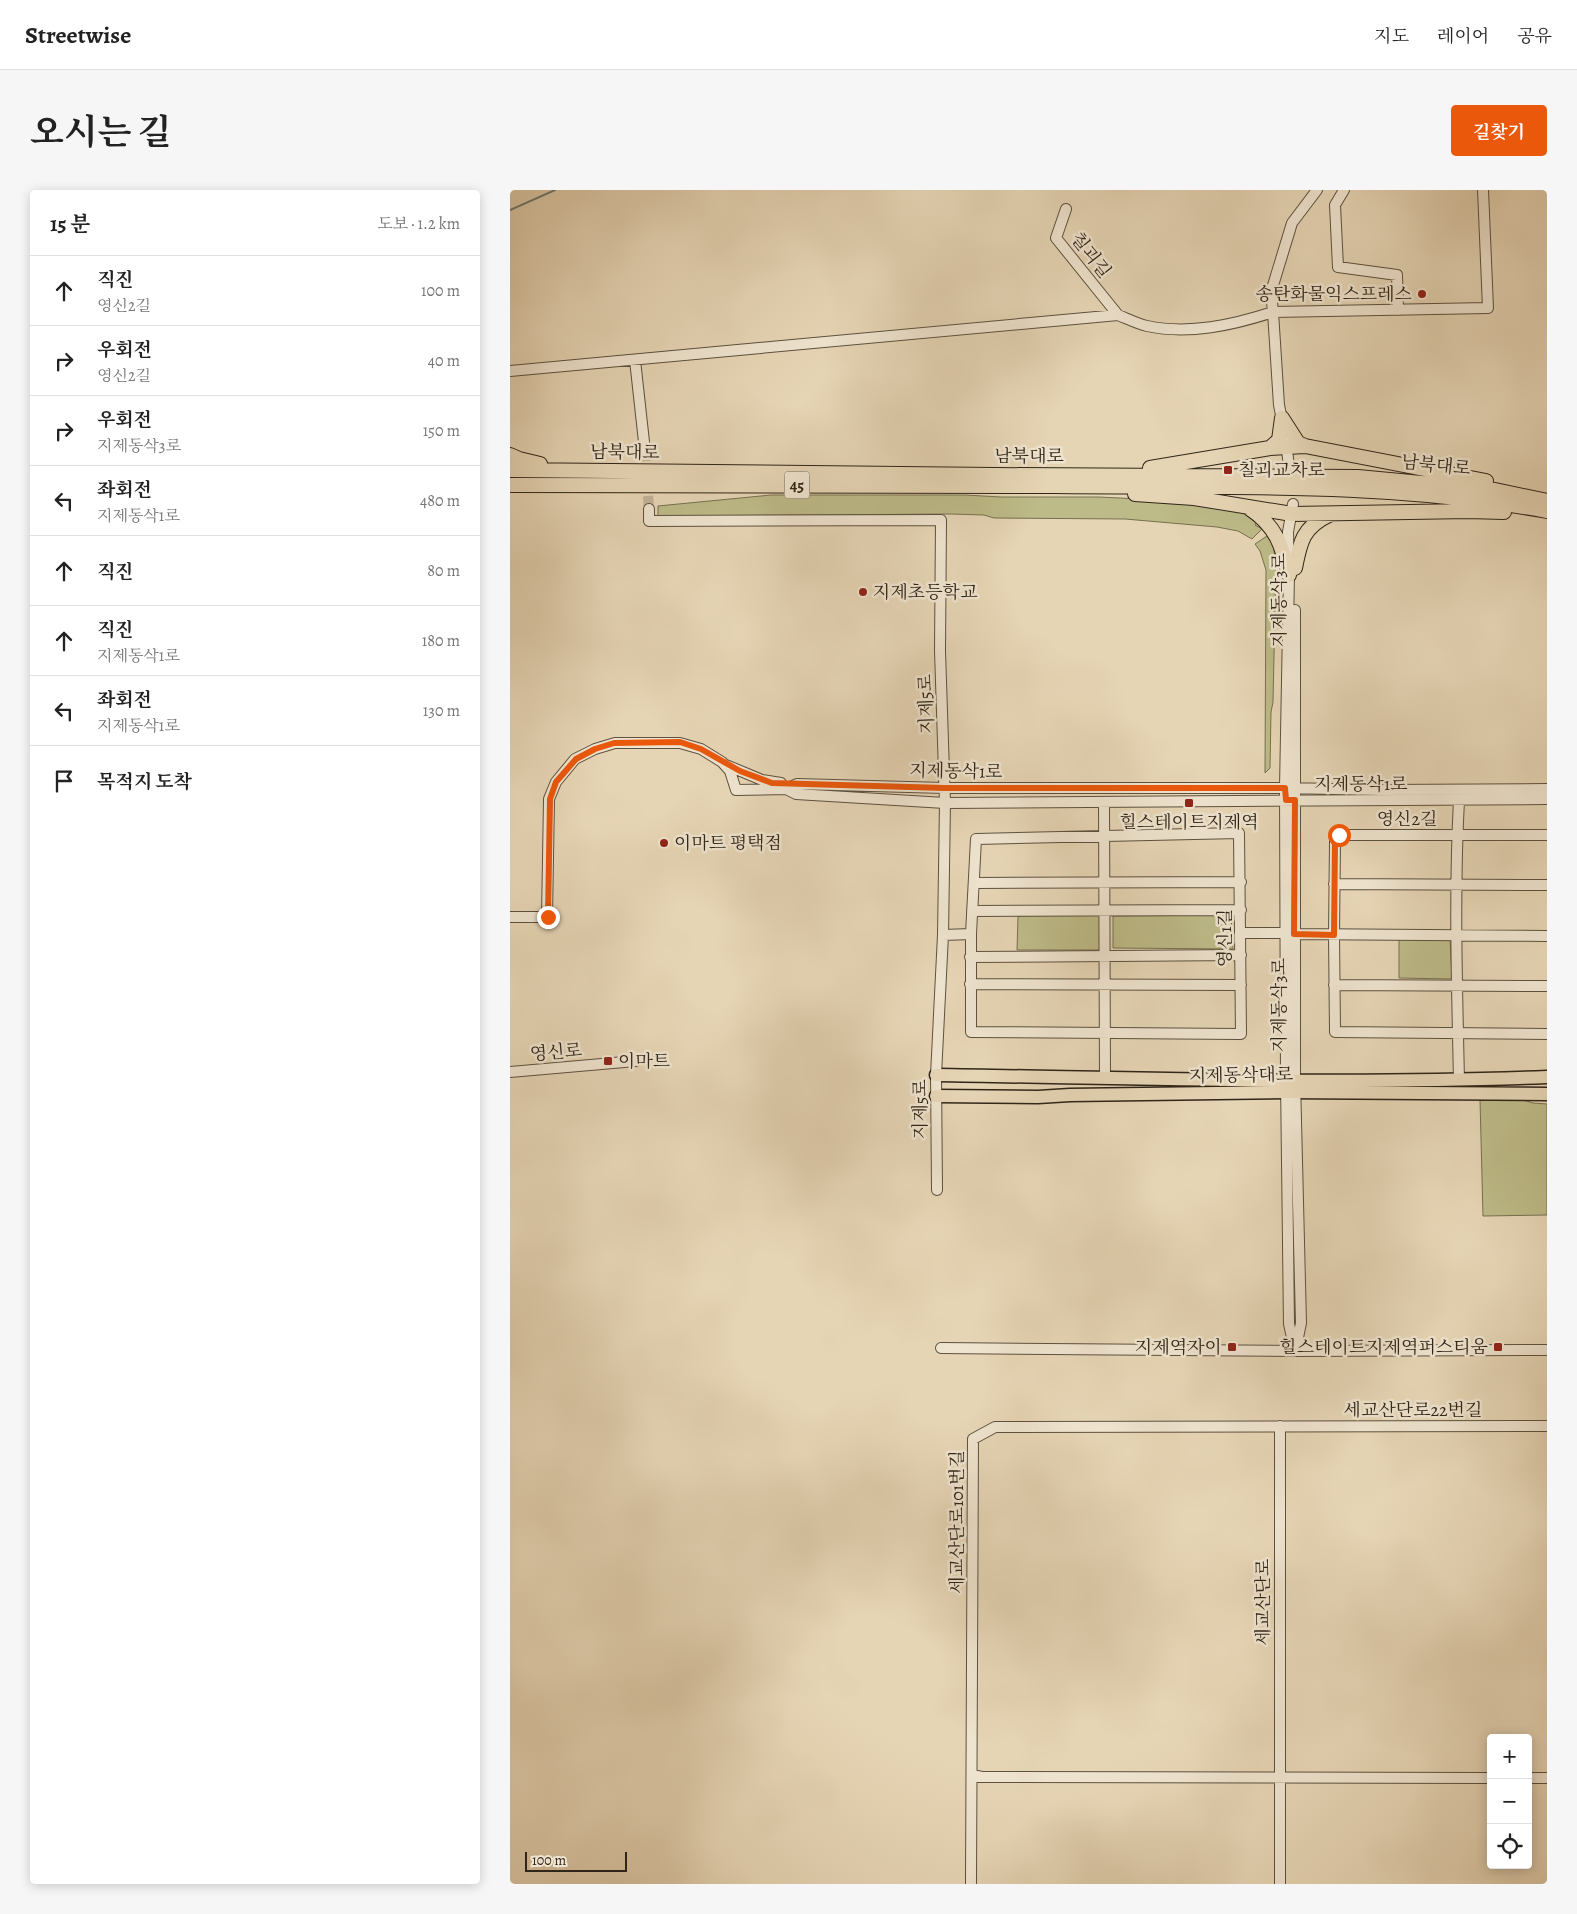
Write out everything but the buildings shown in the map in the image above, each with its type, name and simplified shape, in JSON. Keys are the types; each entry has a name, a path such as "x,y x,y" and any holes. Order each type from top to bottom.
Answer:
{"highway":[{"path":"1282,418 1298,443 1305,446 1547,494"},
{"path":"1270,448 1278,440 1282,418"},
{"path":"995,475 1041,470 1146,468 1270,448 1305,446"},
{"path":"510,455 519,459 566,469"},
{"name":"남북대로","path":"510,470 566,469 995,475 1358,476 1495,490 1547,501"},
{"name":"남북대로","path":"510,485 1016,485 1364,490 1465,498 1547,511"},
{"path":"510,495 543,485"},
{"path":"1051,486 1073,492 1194,498 1246,507 1293,509 1331,514 1499,511 1547,519"},
{"path":"1246,507 1262,517 1273,529 1292,571"},
{"path":"1292,571 1300,545 1308,528 1318,520 1331,514"}],"main road":[{"name":"지제동삭대로","path":"936,1076 1105,1078 1547,1094"},
{"name":"지제동삭대로","path":"936,1096 1038,1097 1547,1077"}],"street":[{"path":"1290,467 1279,405 1271,292 1292,223 1317,190"},
{"path":"1344,190 1335,204 1338,267 1397,275 1398,310"},
{"path":"510,371 1118,315 1146,326 1172,329 1208,328 1240,322 1273,312 1488,308 1483,190"},
{"name":"칠괴길","path":"1066,209 1056,238 1118,315"},
{"path":"635,360 645,451"},
{"name":"지제5로","path":"649,509 649,521 941,520 940,652 945,803 943,935 936,1076 938,1190"},
{"name":"지제동삭3로","path":"1293,509 1295,527 1285,788 1290,800 1291,1086 1289,1324 1296,1351"},
{"name":"지제동삭3로","path":"1290,800 1296,788 1292,571"},
{"name":"지제동삭1로","path":"510,917 548,917 550,799 556,782 576,759 595,749 614,743 680,742 701,749 722,762 730,771 736,790 786,789 797,784 944,788 1547,789"},
{"path":"722,762 772,783 797,784"},
{"name":"지제동삭1로","path":"786,789 796,794 945,803 1547,799"},
{"path":"1459,800 1457,835 1459,1080"},
{"path":"1104,802 1105,1078"},
{"name":"영신1길","path":"1239,833 1241,882 1241,1034 971,1032 970,957 976,839 1105,836 1239,833"},
{"name":"영신2길","path":"1547,835 1337,835 1335,840 1334,884 1334,1029 1336,1032 1547,1034"},
{"path":"974,883 1241,882"},
{"path":"1334,884 1547,885"},
{"path":"972,911 1241,910"},
{"path":"1241,933 1547,936"},
{"path":"943,935 971,934"},
{"path":"970,957 1241,955"},
{"path":"970,984 1241,985"},
{"path":"1334,985 1547,986"},
{"name":"영신로","path":"510,1072 636,1061"},
{"path":"941,1348 1296,1351 1547,1350"},
{"name":"세교산단로22번길","path":"1280,1426 1547,1426"},
{"name":"세교산단로101번길","path":"971,1884 973,1439 995,1427 1280,1426"},
{"name":"세교산단로","path":"1280,1426 1280,1884"},
{"path":"972,1775 982,1777 1487,1778"},
{"path":"1532,1778 1547,1778"}],"shaded area":[{"path":"771,495 965,495 1160,500 1249,514 1259,520 1255,525 1262,529 1252,539 1238,531 1217,527 1125,519 994,518 984,515 951,514 658,516 658,506"},
{"path":"1267,536 1273,545 1276,561 1270,768 1265,773 1266,570 1260,551 1255,544"},
{"path":"1101,914 1101,950 1017,950 1018,916"},
{"path":"1231,915 1233,949 1113,948 1113,916"},
{"path":"1399,937 1450,937 1452,979 1399,978"},
{"path":"1520,1099 1533,1103 1547,1104 1547,1215 1483,1216 1480,1100"}],"waterway":[{"path":"510,210 555,190"}],"tunnel":[{"path":"645,451 649,509"}],"place":[{"name":"송탄화물익스프레스","path":"1422,294"},
{"name":"칠괴교차로","path":"1228,470"},
{"name":"지제초등학교","path":"863,592"},
{"name":"힐스테이트지제역","path":"1189,803"},
{"name":"이마트 평택점","path":"664,843"},
{"name":"이마트","path":"608,1061"},
{"name":"지제역자이","path":"1232,1347"},
{"name":"힐스테이트지제역퍼스티움","path":"1498,1347"}],"route":[{"path":"548,917 550,799 556,782 565,769 576,759 595,749 614,743 680,742 701,749 740,771 772,783 944,788 1285,788 1286,800 1295,800 1294,934 1334,935 1335,837 1339,835"}]}
